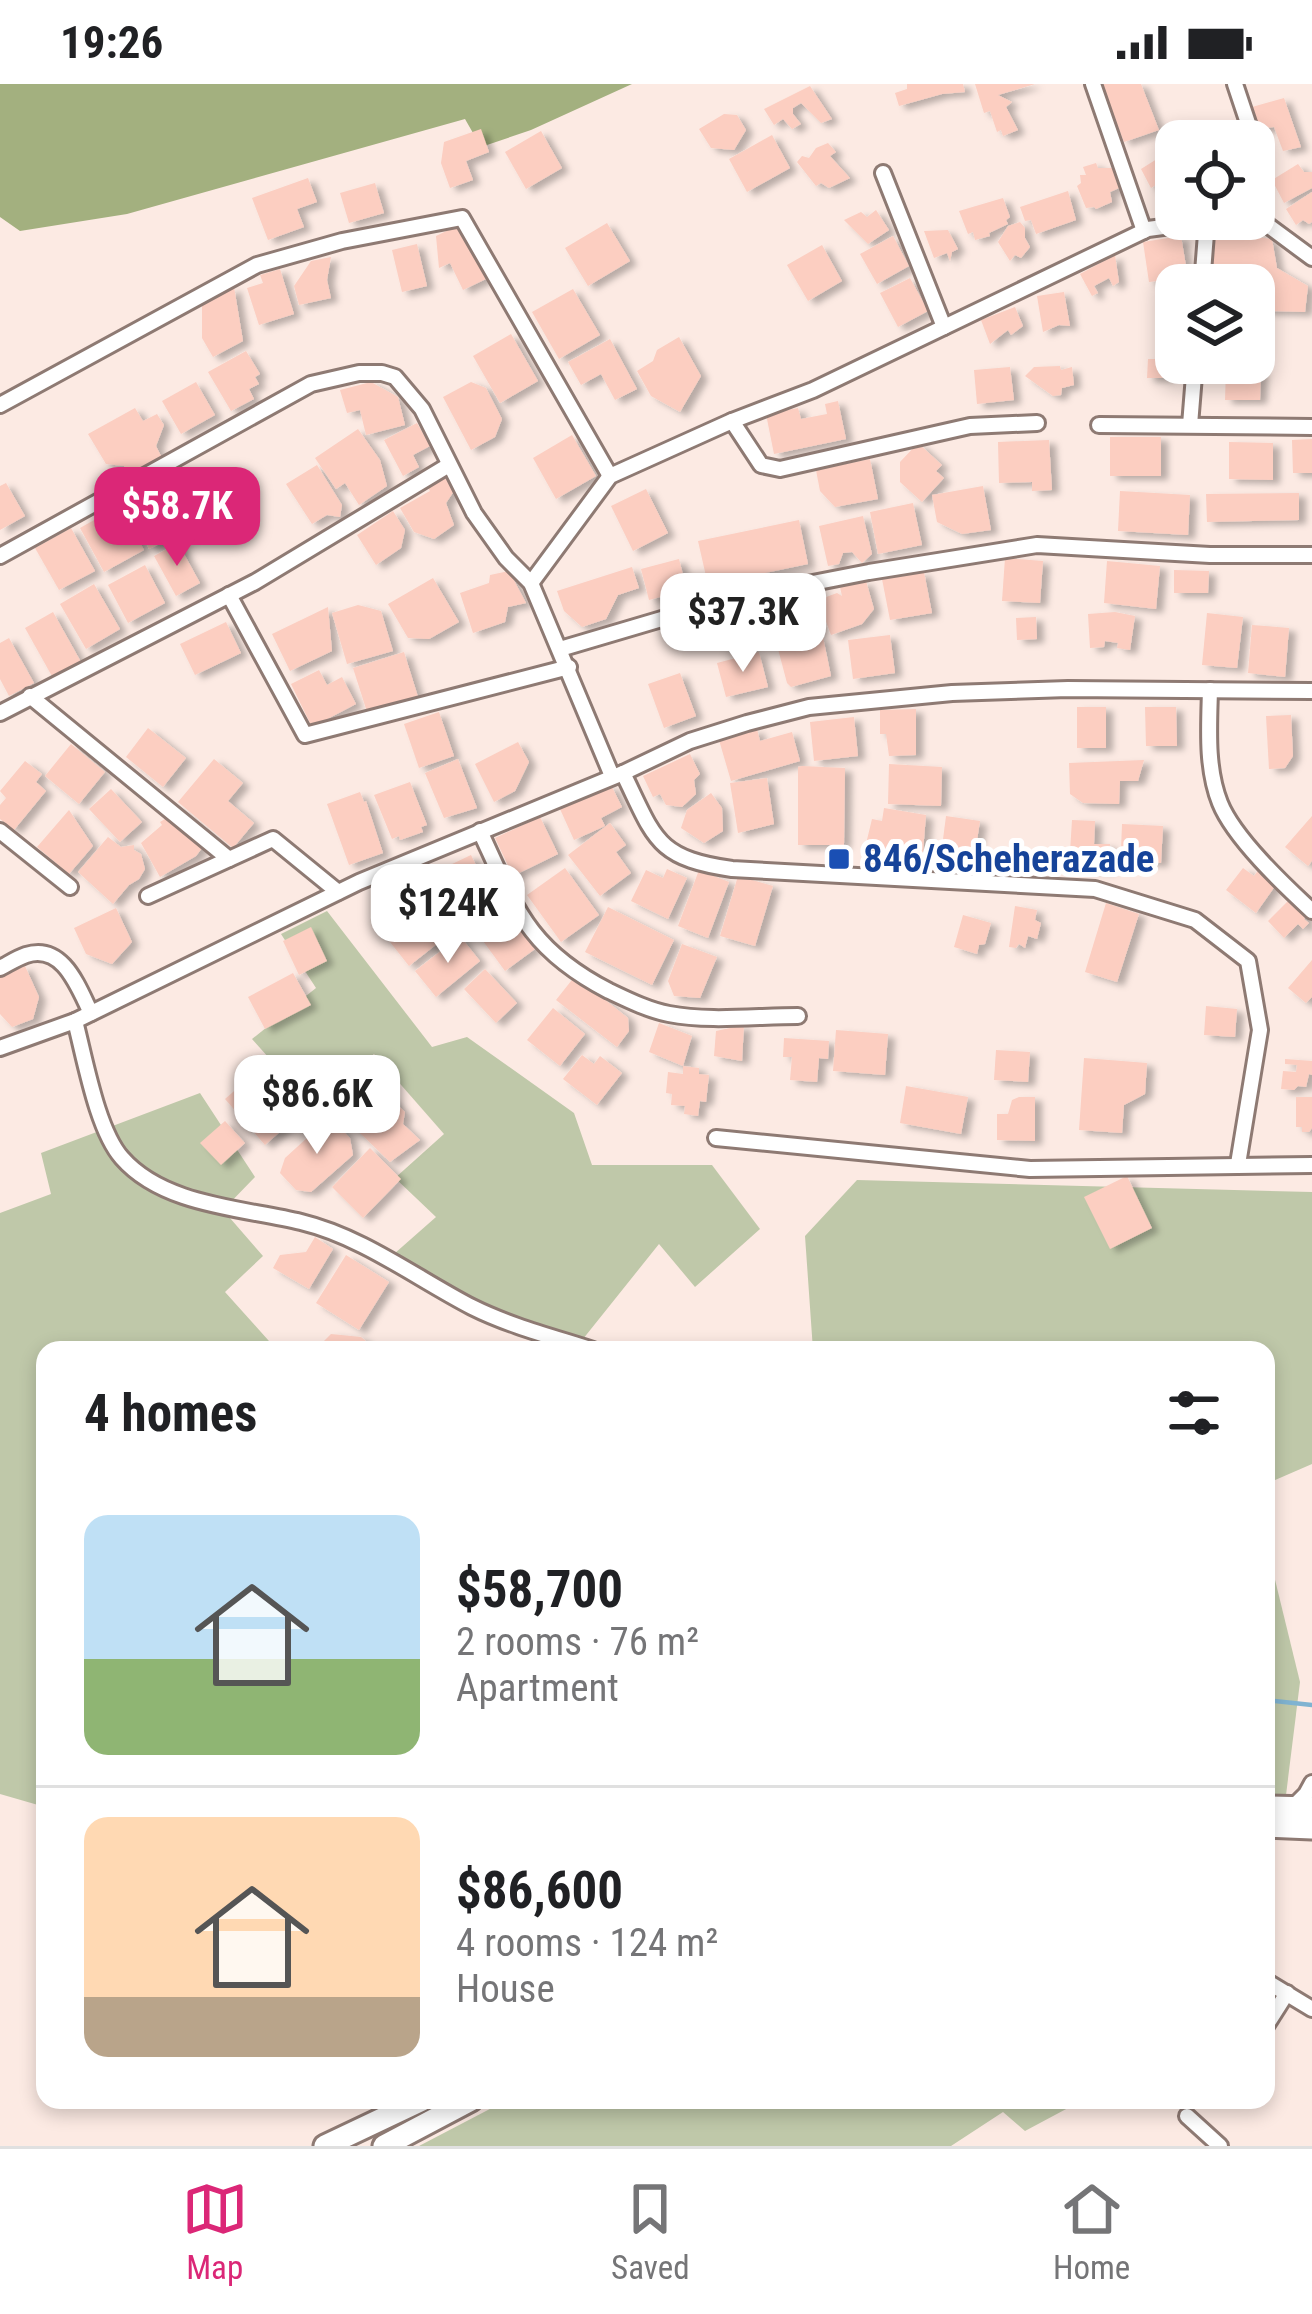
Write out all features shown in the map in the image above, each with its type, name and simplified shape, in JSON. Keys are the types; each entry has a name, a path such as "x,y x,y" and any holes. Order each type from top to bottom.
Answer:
{"main road":[{"path":"1275,1826 1312,1828"},
{"path":"325,2146 403,2109"},
{"path":"384,2146 454,2109"}],"street":[{"path":"1093,84 1144,231"},
{"path":"1235,84 1247,120"},
{"path":"883,173 944,327"},
{"path":"0,405 257,265 462,218 610,476"},
{"path":"531,583 610,476 813,390 1155,229"},
{"path":"1275,230 1312,258"},
{"path":"0,556 311,384 359,374 395,377 422,409 485,528 531,583 618,775 655,838 679,856 702,865 1095,889 1195,920 1248,961 1260,1030 1238,1165"},
{"path":"1190,425 1193,384"},
{"path":"733,421 761,465 780,469 970,426 1036,423"},
{"path":"1099,424 1312,427"},
{"path":"0,713 229,595 449,465"},
{"path":"560,649 726,601 1037,544 1210,555 1312,555"},
{"path":"229,595 305,735 568,668"},
{"path":"0,1048 75,1021 338,892 690,741 809,707 1068,688 1312,691"},
{"path":"1210,690 1211,765 1220,801 1244,839 1312,911"},
{"path":"30,696 229,859"},
{"path":"0,831 70,887"},
{"path":"480,831 517,911 550,951 584,977 645,1008 671,1015 798,1016"},
{"path":"148,896 273,838 338,892"},
{"path":"0,968 28,954 53,956 72,975 91,1013"},
{"path":"75,1021 112,1144 141,1174 204,1204 337,1232 479,1310 567,1341"},
{"path":"716,1138 1030,1169 1312,1165"},
{"path":"1302,1808 1312,1783"},
{"path":"1275,1987 1312,2009"},
{"path":"1275,2012 1287,1993"},
{"path":"1187,2116 1220,2146"}],"green space":[{"path":"0,84 632,84 481,147 465,119 127,214 20,231 0,217"},
{"path":"327,911 432,1047 467,1037 574,1113 592,1165 712,1165 760,1229 695,1287 659,1244 583,1339 550,1332 386,1261 436,1217 395,1178 444,1134 374,1054 311,1105 252,1039 316,988 281,934"},
{"path":"200,1093 255,1177 223,1210 263,1256 225,1292 269,1341 36,1341 36,1804 0,1794 0,1213 51,1194 41,1153"},
{"path":"857,1180 1312,1192 1312,1464 1275,1480 1275,1341 812,1341 805,1236"},
{"path":"1275,1580 1300,1682 1286,1795 1275,1795"},
{"path":"490,2109 1066,2109 1025,2131 1003,2112 951,2146 419,2146"}],"building":[{"path":"907,84 963,84 965,92 899,106 895,93 907,89"},
{"path":"975,84 1035,84 998,95 1012,102 1006,107 1018,130 1003,136 1001,130 997,132 990,111 984,113"},
{"path":"1101,84 1141,84 1155,131 1124,142"},
{"path":"810,86 832,119 821,123 801,103 793,114 801,124 792,129 783,119 774,125 764,109"},
{"path":"1284,98 1301,147 1283,151 1275,120 1241,120 1238,111"},
{"path":"724,114 737,115 746,130 734,150 711,148 699,129"},
{"path":"481,129 489,152 466,161 473,180 450,188 441,163 444,142"},
{"path":"541,131 562,168 526,189 505,152"},
{"path":"772,135 790,168 747,192 729,159"},
{"path":"828,143 836,152 830,156 850,178 829,188 821,183 816,186 797,162"},
{"path":"1155,160 1155,186 1151,188 1141,169"},
{"path":"1096,163 1098,168 1113,168 1119,188 1110,192 1112,202 1086,208 1077,186 1080,175 1086,175 1083,167"},
{"path":"1298,164 1304,172 1312,172 1312,188 1284,203 1275,178"},
{"path":"308,178 317,202 297,209 304,227 268,240 252,198"},
{"path":"375,183 384,213 349,223 340,193"},
{"path":"1068,191 1076,220 1036,234 1020,207"},
{"path":"1312,192 1312,222 1303,220 1296,225 1286,209"},
{"path":"1003,198 1008,224 975,240 959,211"},
{"path":"876,210 889,230 868,244 844,220 861,212 867,217"},
{"path":"1020,222 1030,247 1021,258 1015,255 1010,261 998,242 1008,226"},
{"path":"607,223 630,261 588,286 565,248"},
{"path":"461,224 488,278 463,290 450,263 439,268 436,236"},
{"path":"948,230 958,249 950,261 947,253 934,258 924,231"},
{"path":"893,236 909,266 877,284 860,254"},
{"path":"1182,240 1186,264 1155,264 1155,281 1149,282 1143,242"},
{"path":"1213,240 1272,240 1277,268 1308,286 1305,312 1275,311 1275,264 1209,264"},
{"path":"417,244 427,286 402,292 392,250"},
{"path":"822,245 842,281 808,301 787,265"},
{"path":"1115,255 1119,282 1113,286 1109,278 1094,286 1098,293 1092,296 1080,274"},
{"path":"331,257 327,280 331,298 299,305 294,286 311,261"},
{"path":"280,269 294,314 259,325 247,288 263,283 260,275"},
{"path":"910,278 928,311 898,327 880,293"},
{"path":"234,287 243,341 213,357 202,338 202,305"},
{"path":"573,289 600,335 559,359 532,312"},
{"path":"1064,292 1070,326 1043,332 1037,296"},
{"path":"1015,307 1023,326 1011,335 1008,330 990,344 981,320"},
{"path":"511,334 538,381 500,403 473,356"},
{"path":"679,337 701,376 680,412 651,396 637,371 653,361 657,350"},
{"path":"610,339 637,389 615,400 601,374 581,385 568,362"},
{"path":"246,351 260,374 255,377 259,384 249,389 254,399 231,411 208,372"},
{"path":"1148,359 1155,359 1155,378 1147,378"},
{"path":"1060,366 1061,370 1072,367 1074,385 1062,388 1061,395 1053,396 1025,376 1034,367"},
{"path":"1010,367 1014,400 977,404 974,370"},
{"path":"196,382 215,415 181,434 162,401"},
{"path":"371,382 398,397 405,425 366,435 360,410 347,413 340,390"},
{"path":"471,382 486,388 502,419 495,437 471,450 443,397"},
{"path":"1226,384 1261,384 1260,400 1225,400"},
{"path":"838,401 846,439 774,454 766,414 798,408 801,419 827,414 825,404"},
{"path":"135,408 143,421 157,414 164,425 156,446 162,458 129,476 124,466 106,464 88,434"},
{"path":"417,423 430,446 413,455 419,467 403,476 384,440"},
{"path":"358,429 380,460 387,486 359,505 345,483 336,489 315,458"},
{"path":"572,435 596,476 556,499 533,458"},
{"path":"1110,437 1161,437 1161,476 1110,476"},
{"path":"1312,439 1312,473 1293,473 1292,440"},
{"path":"1049,440 1052,490 1032,491 1032,482 999,483 998,442"},
{"path":"1229,442 1273,443 1273,480 1229,479"},
{"path":"918,443 942,465 936,471 944,478 922,502 900,482 900,462"},
{"path":"870,459 878,499 835,507 820,491 816,470"},
{"path":"317,465 342,505 340,517 327,515 312,524 286,484"},
{"path":"444,474 454,491 446,503 454,525 434,539 414,532 400,508 430,491 426,484"},
{"path":"6,483 25,516 0,530 0,486"},
{"path":"983,486 991,530 962,534 937,522 932,495"},
{"path":"646,489 668,533 633,551 611,506"},
{"path":"151,490 174,537 149,549 126,502"},
{"path":"1120,491 1190,495 1188,535 1118,531"},
{"path":"1299,493 1299,520 1207,522 1206,494"},
{"path":"913,503 922,545 878,554 870,512"},
{"path":"119,506 144,550 104,572 80,528"},
{"path":"393,511 405,530 401,548 376,565 357,535"},
{"path":"863,516 872,554 862,563 852,552 843,553 839,564 828,566 819,526"},
{"path":"799,520 808,564 708,585 698,541"},
{"path":"71,528 95,571 59,590 35,548"},
{"path":"178,543 200,583 176,596 154,556"},
{"path":"1005,558 1043,561 1040,603 1002,601"},
{"path":"679,559 687,590 649,600 641,569"},
{"path":"1107,561 1160,566 1156,609 1104,603"},
{"path":"145,565 165,603 128,623 108,585"},
{"path":"632,567 639,588 618,595 606,619 582,627 564,611 557,591"},
{"path":"1174,570 1209,571 1208,593 1174,593"},
{"path":"509,571 526,603 508,607 505,622 473,633 460,593 489,583 490,575"},
{"path":"924,572 932,613 890,620 882,579"},
{"path":"433,578 459,622 429,639 408,638 388,604"},
{"path":"866,581 874,609 862,624 831,635 818,600 837,593 842,596 840,587"},
{"path":"94,584 120,629 86,649 60,604"},
{"path":"810,597 819,631 772,642 763,608"},
{"path":"358,605 381,611 393,651 347,664 332,613"},
{"path":"328,607 332,651 290,671 272,634"},
{"path":"53,612 81,662 53,678 25,628"},
{"path":"1207,613 1243,617 1237,668 1202,665"},
{"path":"1088,614 1135,616 1130,650 1105,641 1104,647 1090,648"},
{"path":"1036,617 1037,639 1017,640 1016,618"},
{"path":"226,622 241,653 195,675 180,644"},
{"path":"1252,625 1289,628 1285,677 1248,673"},
{"path":"890,635 895,673 853,679 848,640"},
{"path":"823,637 831,676 791,687 778,649"},
{"path":"9,638 34,683 9,696 0,679 0,643"},
{"path":"404,652 419,700 368,715 353,668"},
{"path":"759,652 768,687 726,697 717,663"},
{"path":"319,670 327,685 342,677 356,704 312,727 291,684"},
{"path":"680,673 696,716 664,728 648,684"},
{"path":"1077,707 1106,707 1106,748 1077,748"},
{"path":"1145,707 1176,707 1177,746 1146,746"},
{"path":"916,709 916,755 889,756 886,734 880,734 880,710"},
{"path":"439,712 454,756 419,768 404,724"},
{"path":"1291,715 1293,756 1285,768 1269,769 1266,716"},
{"path":"854,717 858,756 814,761 810,722"},
{"path":"148,728 186,758 163,787 126,757"},
{"path":"757,729 760,741 792,732 800,761 731,781 719,740"},
{"path":"518,742 529,762 515,791 494,802 475,764"},
{"path":"71,744 105,772 79,804 45,776"},
{"path":"690,754 700,774 694,780 696,794 682,807 666,805 660,794 653,797 643,776"},
{"path":"214,759 243,783 228,801 254,823 233,848 178,802"},
{"path":"458,759 477,808 444,818 425,773"},
{"path":"1144,760 1138,781 1120,781 1119,804 1083,803 1070,794 1069,763"},
{"path":"25,761 42,774 36,782 46,791 14,830 0,819 0,805 6,798 0,791"},
{"path":"889,764 942,767 941,806 888,804"},
{"path":"798,767 845,768 844,845 798,845"},
{"path":"767,778 774,824 738,833 730,783"},
{"path":"410,782 427,825 421,827 423,832 392,839 374,795"},
{"path":"611,785 622,807 601,818 605,826 574,840 560,809"},
{"path":"111,789 142,822 120,842 89,809"},
{"path":"360,792 383,853 349,865 327,804"},
{"path":"711,793 722,808 723,831 704,843 681,828 687,810"},
{"path":"884,808 926,815 923,852 865,848 872,819 882,821"},
{"path":"69,810 93,846 69,874 37,847"},
{"path":"170,816 205,844 196,856 160,877 141,843"},
{"path":"946,816 980,821 974,860 941,855"},
{"path":"1312,816 1312,861 1308,866 1285,847"},
{"path":"540,817 558,854 513,876 495,838"},
{"path":"1072,820 1095,821 1094,844 1110,844 1109,870 1069,868"},
{"path":"610,823 626,845 616,852 631,873 600,896 568,855"},
{"path":"1122,824 1163,826 1161,863 1144,862 1145,851 1121,850"},
{"path":"108,837 121,847 134,845 145,869 113,904 78,872"},
{"path":"471,855 493,900 454,919 431,874"},
{"path":"565,868 599,915 561,942 527,895"},
{"path":"1243,868 1254,876 1260,868 1278,882 1256,913 1226,890"},
{"path":"667,869 687,878 668,919 631,901 646,870 663,878"},
{"path":"699,870 729,882 708,938 678,926"},
{"path":"738,876 773,886 755,946 720,936"},
{"path":"403,892 442,940 409,966 371,918"},
{"path":"1294,895 1311,912 1304,919 1309,923 1303,929 1298,924 1284,938 1268,921"},
{"path":"1106,903 1139,914 1117,982 1085,972"},
{"path":"503,904 535,949 505,971 472,926"},
{"path":"1015,906 1037,910 1035,920 1041,923 1037,939 1028,936 1025,948 1019,944 1009,947"},
{"path":"608,907 674,940 652,985 585,952"},
{"path":"116,908 132,942 112,964 86,954 74,928"},
{"path":"963,915 991,923 977,954 954,947"},
{"path":"311,927 327,961 299,975 283,941"},
{"path":"460,936 480,961 436,997 415,971"},
{"path":"682,944 717,957 700,998 674,996 668,981"},
{"path":"1312,960 1312,997 1306,1003 1288,988"},
{"path":"25,966 39,997 33,1019 12,1027 0,1014 0,977"},
{"path":"485,969 517,1003 496,1023 464,989"},
{"path":"293,973 311,1005 265,1029 248,997"},
{"path":"575,976 628,1018 629,1031 617,1047 556,1000"},
{"path":"1206,1006 1237,1009 1235,1037 1204,1035"},
{"path":"553,1008 585,1034 560,1066 527,1040"},
{"path":"659,1023 692,1036 683,1066 649,1052"},
{"path":"744,1025 742,1061 714,1056 716,1031"},
{"path":"836,1030 888,1034 885,1075 833,1071"},
{"path":"784,1038 829,1041 828,1059 819,1058 817,1082 790,1080 792,1057 783,1057"},
{"path":"996,1050 1030,1052 1028,1082 994,1080"},
{"path":"582,1055 594,1064 600,1056 622,1073 597,1105 563,1079"},
{"path":"1084,1058 1147,1063 1145,1094 1124,1105 1122,1133 1079,1130"},
{"path":"1285,1059 1312,1061 1306,1087 1281,1089 1283,1071 1296,1072 1297,1065 1285,1064"},
{"path":"266,1063 306,1109 265,1145 225,1099"},
{"path":"683,1066 709,1075 706,1102 700,1101 698,1116 684,1114 685,1106 671,1105 672,1094 666,1093 668,1072 683,1074"},
{"path":"368,1076 405,1112 403,1124 420,1140 390,1162 335,1109"},
{"path":"906,1086 968,1097 961,1134 900,1123"},
{"path":"1035,1097 1035,1141 997,1140 997,1114 1008,1114 1012,1100"},
{"path":"1296,1097 1312,1097 1309,1132 1296,1127"},
{"path":"330,1117 350,1138 353,1155 311,1192 296,1190 280,1173 285,1158"},
{"path":"225,1121 245,1143 221,1165 200,1143"},
{"path":"370,1148 401,1179 363,1218 332,1187"},
{"path":"1127,1176 1152,1228 1110,1249 1084,1197"},
{"path":"315,1237 333,1249 309,1289 273,1268 280,1255 306,1252"},
{"path":"346,1255 389,1282 359,1330 316,1303"},
{"path":"331,1334 366,1341 324,1341"}],"waterway":[{"path":"1275,1701 1312,1705"}],"place":[{"name":"846/Scheherazade","path":"839,859"}]}
